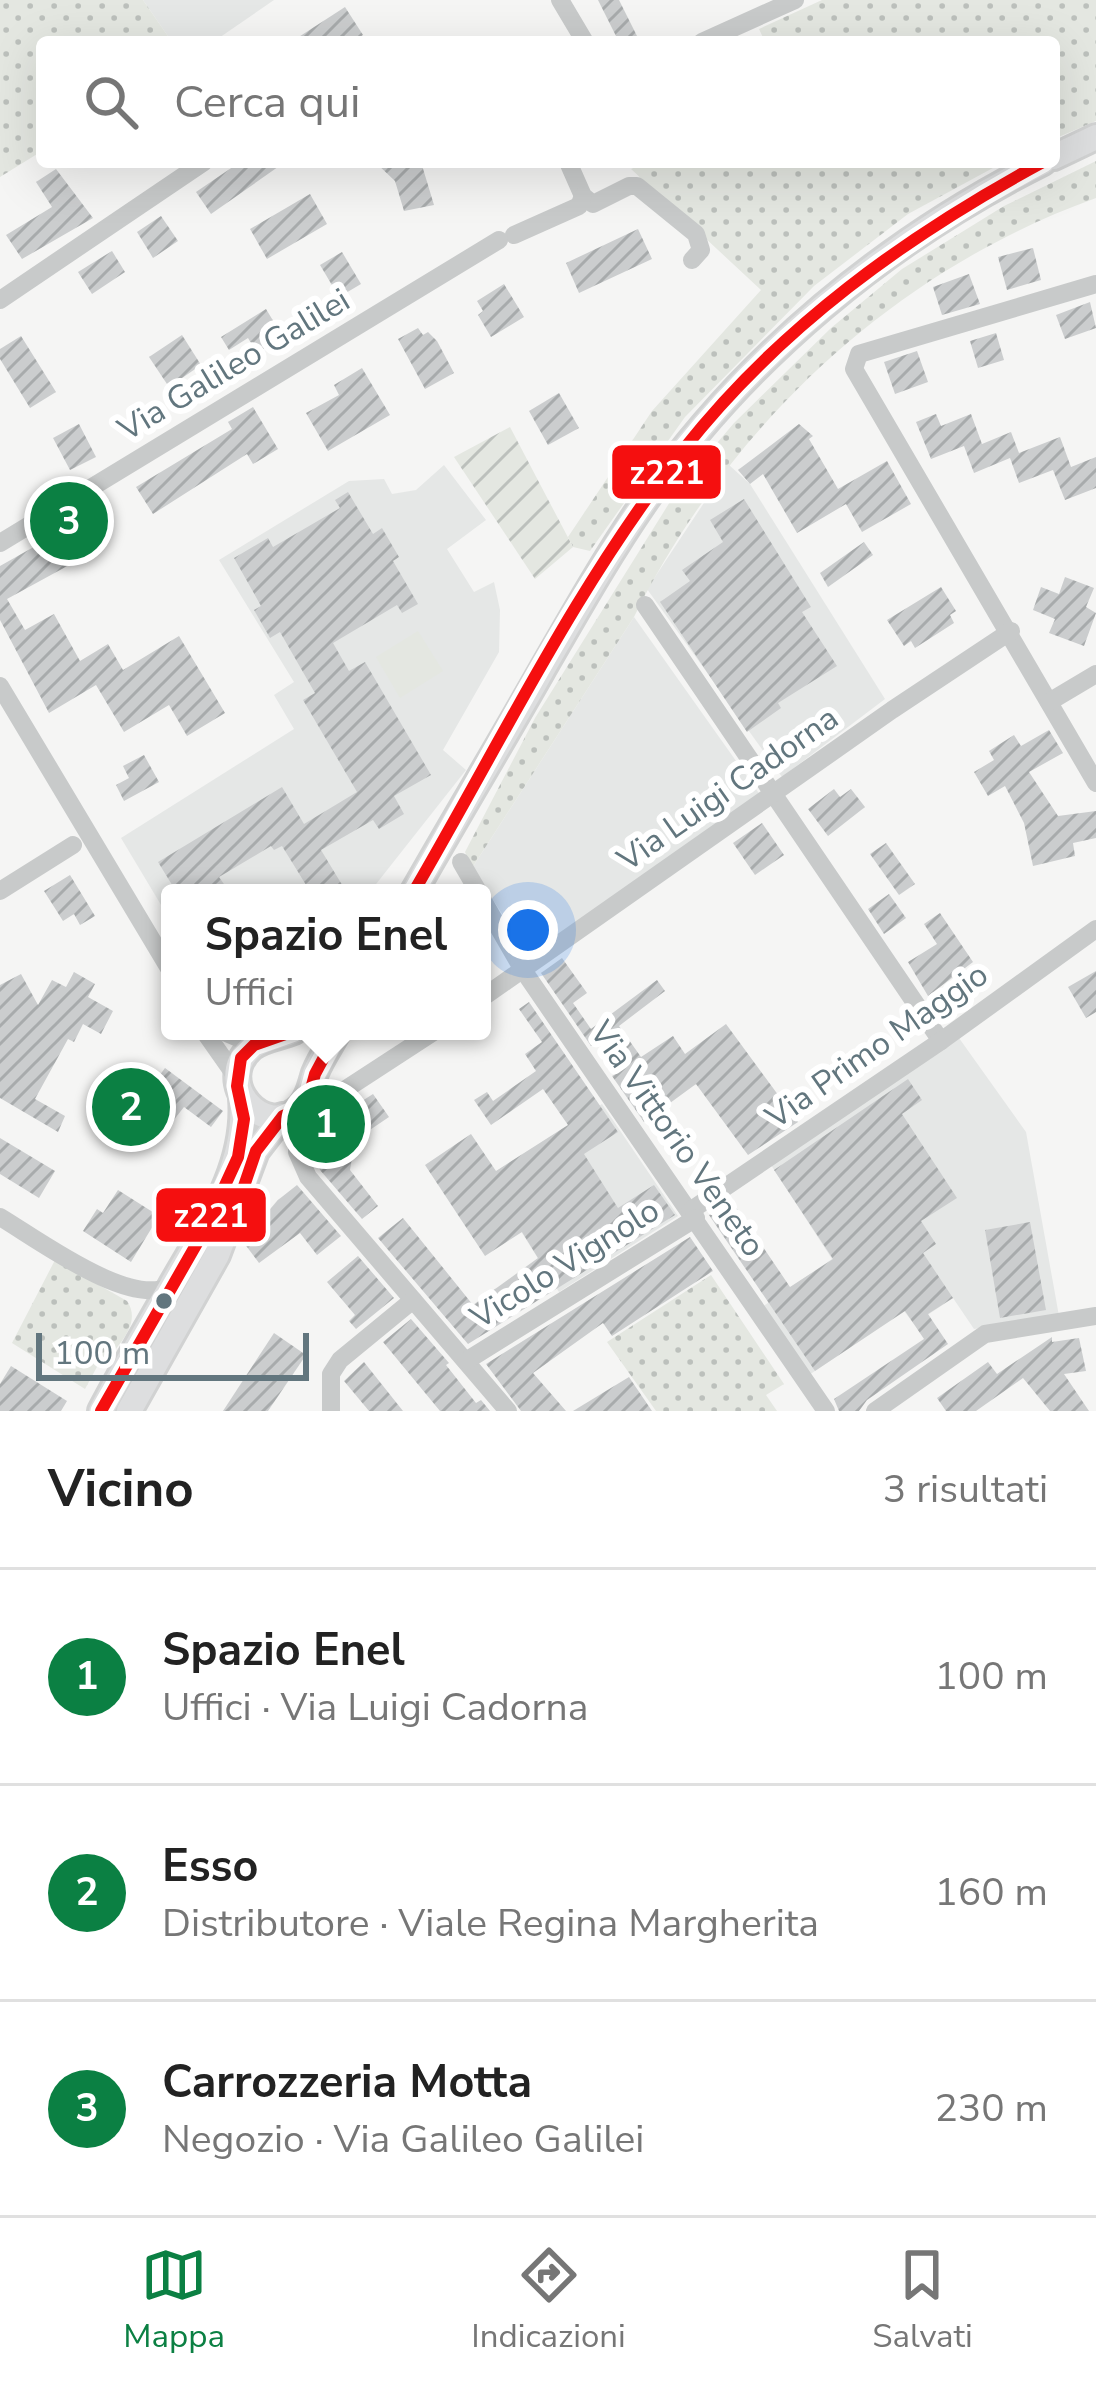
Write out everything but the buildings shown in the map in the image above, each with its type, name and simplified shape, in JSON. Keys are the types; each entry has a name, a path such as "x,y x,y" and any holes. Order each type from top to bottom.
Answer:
{"main road":[{"path":"1060,154 1096,137"},
{"path":"418,884 645,500 724,403 805,325 901,244 1031,168"},
{"path":"101,1411 204,1231 238,1157 244,1119 241,1058 271,1040"},
{"path":"284,1040 303,1051 314,1076"},
{"path":"130,1411 217,1256 256,1151 295,1110 333,1040"},
{"path":"240,1088 264,1115 295,1110"}],"street":[{"path":"560,0 581,36"},
{"path":"715,36 795,0"},
{"path":"0,300 195,168"},
{"path":"571,168 584,196 593,203 637,186 696,234 701,250 692,260"},
{"name":"Via Galileo Galilei","path":"0,542 506,237 579,206 584,196"},
{"path":"1096,284 859,354 854,370 1096,783"},
{"path":"645,605 941,1041"},
{"name":"Via Luigi Cadorna","path":"491,992 1011,631"},
{"path":"1049,701 1096,674"},
{"path":"0,686 161,955"},
{"path":"0,891 74,845"},
{"name":"Via Vittorio Veneto","path":"461,862 473,884"},
{"name":"Via Vittorio Veneto","path":"491,915 523,970 826,1411"},
{"name":"Via Primo Maggio","path":"693,1214 1096,929"},
{"path":"210,1040 240,1088"},
{"path":"421,1040 346,1089 295,1110 298,1152 308,1177 508,1411"},
{"path":"314,1076 346,1089"},
{"name":"Vicolo Vignolo","path":"466,1361 693,1214"},
{"path":"0,1217 116,1284 146,1293 171,1285"},
{"path":"331,1411 331,1374 340,1360 413,1300"},
{"path":"875,1411 985,1334 1096,1316"}],"shaded area":[{"path":"0,0 143,0 168,36 36,36 36,155 0,177"},
{"path":"143,0 274,0 222,36 168,36"},
{"path":"822,0 1096,0 1096,121 1060,136 1060,36 762,36 759,29"},
{"path":"1096,161 1096,198 1022,229 952,267 825,362 769,419 673,547 634,617 472,868 465,852 535,718 678,489 734,423 831,328 902,269 1004,206"},
{"path":"993,168 908,214 814,286 685,417 590,551 573,547 568,537 652,411 761,290 631,169"},
{"path":"510,427 573,547 535,579 454,457"},
{"path":"444,465 486,520 447,549 474,592 494,582 500,610 499,652 443,750 466,770 376,884 161,884 161,905 121,838 294,729 274,695 294,682 219,560 349,481 384,479 392,494 416,490"},
{"path":"729,465 750,484 885,699 782,777 647,589"},
{"path":"634,617 763,799 530,956 491,897 491,884 483,884 472,868"},
{"path":"418,631 443,671 400,698 376,657"},
{"path":"959,1038 1026,1132 1059,1316 974,1329 953,1298 914,1324 904,1311 809,1375 762,1307 832,1259 771,1165"},
{"path":"602,1104 678,1216 559,1292 487,1177"},
{"path":"55,1260 127,1301 131,1310 126,1335 102,1366 98,1365 85,1389 12,1343"},
{"path":"711,1275 784,1384 766,1395 777,1411 656,1411 607,1342"}],"transit line":[{"name":"z221","path":"418,884 608,556 721,405 803,324 848,288 943,221 1032,168"},
{"name":"z221","path":"101,1411 204,1231 238,1157 244,1119 237,1086 241,1058 254,1045 268,1040"},
{"name":"z221","path":"242,1192 256,1151 283,1116 299,1109 309,1096 333,1040"}],"place":[{"name":"Carrozzeria Motta","path":"69,521"},
{"name":"Esso","path":"131,1107"},
{"name":"Spazio Enel","path":"326,1124"}]}
